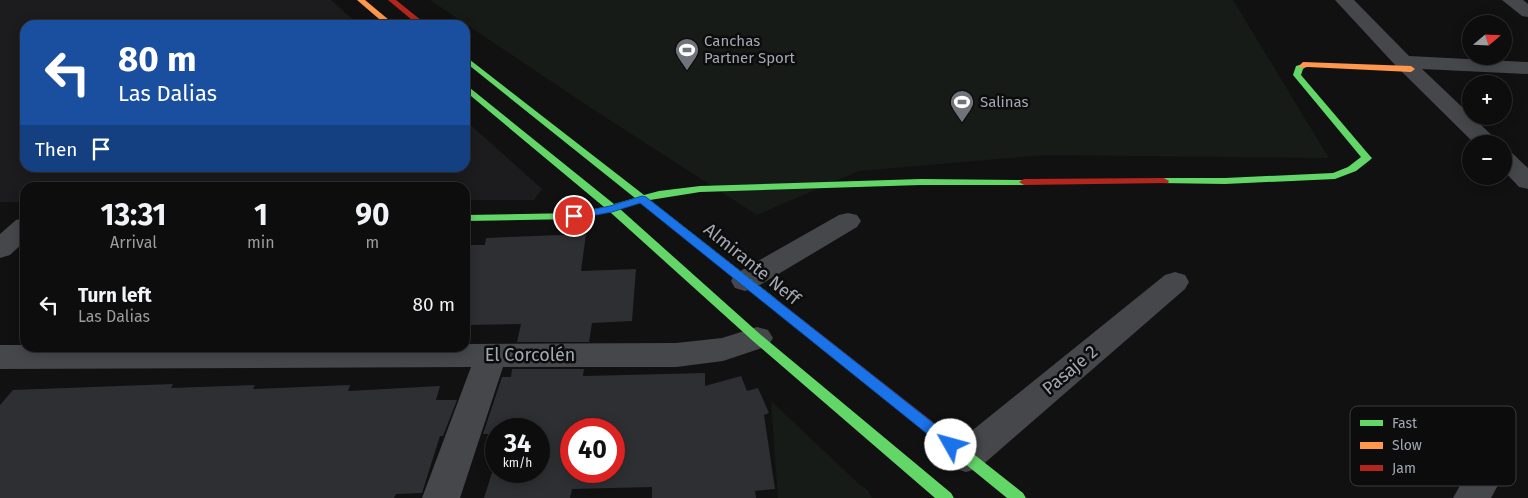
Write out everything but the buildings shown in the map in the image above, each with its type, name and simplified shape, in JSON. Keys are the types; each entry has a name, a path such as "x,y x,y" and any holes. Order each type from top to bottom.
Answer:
{"street":[{"path":"361,0 385,20"},
{"path":"392,0 418,20"},
{"path":"1344,0 1407,66 1480,135"},
{"path":"1511,0 1528,12"},
{"name":"Almirante Neff","path":"470,62 1018,498"},
{"path":"470,218 556,218 591,214 676,191 811,185 1225,181 1335,176 1360,166 1367,158 1297,76 1298,68 1306,64 1528,68"},
{"path":"470,90 612,208 757,338 946,498"},
{"path":"1512,166 1528,182"},
{"path":"0,219 20,219"},
{"path":"745,281 848,221"},
{"path":"0,249 20,231"},
{"name":"Pasaje 2","path":"966,457 1175,282"},
{"name":"El Corcolén","path":"0,357 676,355 723,349 757,338"},
{"path":"442,498 491,356"},
{"path":"1472,498 1479,486"}],"shaded area":[{"path":"0,0 331,0 353,20 20,20 20,172 470,172 470,124 542,189 534,200 470,200 470,182 20,182 20,202 0,202"},
{"name":"Salinas","path":"430,0 1233,0 1329,158 1045,155 859,171 757,215 588,106 470,27 470,20 460,20"},
{"path":"771,401 861,486 868,490 872,498 778,498"}],"traffic: fast":[{"path":"470,62 771,301"},
{"path":"1164,181 1225,181 1335,176 1352,169 1367,158 1297,75 1299,68 1303,66"},
{"path":"470,91 612,208 757,338 946,498"},
{"path":"470,218 574,216 612,208 659,194 700,189 921,182 1024,182"},
{"path":"947,441 1018,498"}],"traffic: slow":[{"path":"361,0 385,20"},
{"path":"1303,66 1306,64 1411,69"}],"traffic: jam":[{"path":"392,0 417,20"},
{"path":"1024,182 1164,181"},
{"path":"771,301 947,441"}],"place":[{"name":"Canchas Partner Sport","path":"687,71"},
{"name":"Salinas","path":"962,123"}],"route":[{"path":"574,216 591,214 642,199 951,445"}]}
